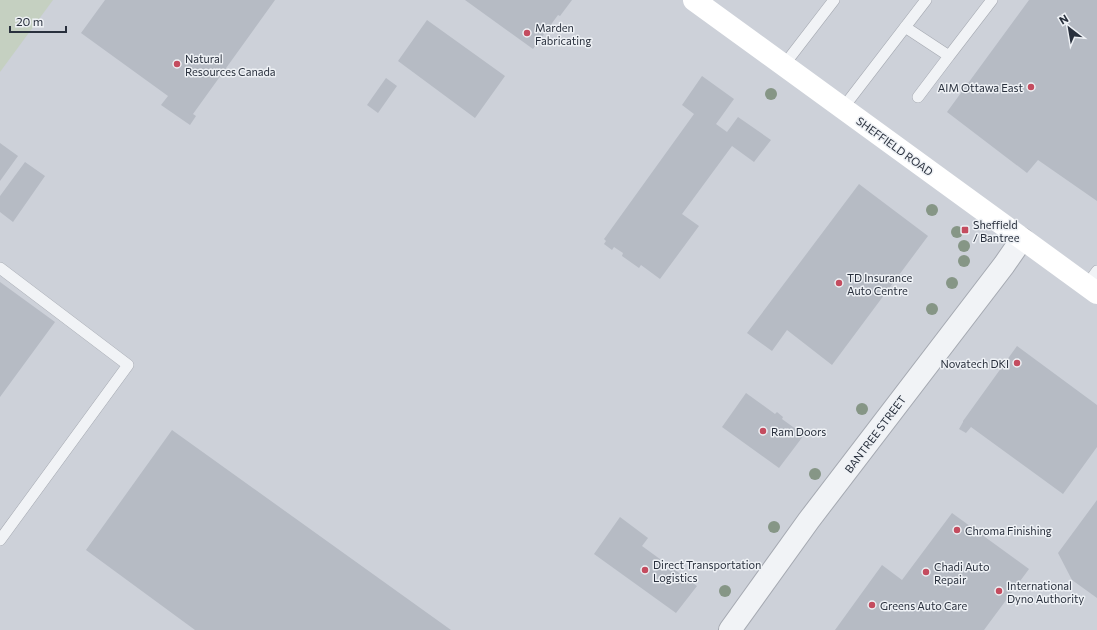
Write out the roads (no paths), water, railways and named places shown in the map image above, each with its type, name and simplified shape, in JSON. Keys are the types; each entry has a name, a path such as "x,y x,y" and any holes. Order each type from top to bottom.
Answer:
{"street":[{"name":"SHEFFIELD ROAD","path":"694,0 1022,239 1094,283"},
{"name":"BANTREE STREET","path":"730,630 809,520 1004,266 1022,239"}],"lane":[{"path":"784,65 834,0"},
{"path":"842,108 926,0"},
{"path":"918,97 992,0"},
{"path":"905,27 949,56"},
{"path":"0,268 128,365 0,540"}],"place":[{"name":"Marden Fabricating","path":"527,33"},
{"name":"Natural Resources Canada","path":"177,64"},
{"name":"AIM Ottawa East","path":"1031,87"},
{"name":"Sheffield / Bantree","path":"965,230"},
{"name":"TD Insurance Auto Centre","path":"839,283"},
{"name":"Novatech DKI","path":"1017,363"},
{"name":"Ram Doors","path":"763,431"},
{"name":"Chroma Finishing","path":"957,530"},
{"name":"Direct Transportation Logistics","path":"645,570"},
{"name":"Chadi Auto Repair","path":"926,572"},
{"name":"International Dyno Authority","path":"999,591"},
{"name":"Greens Auto Care","path":"872,605"}]}
